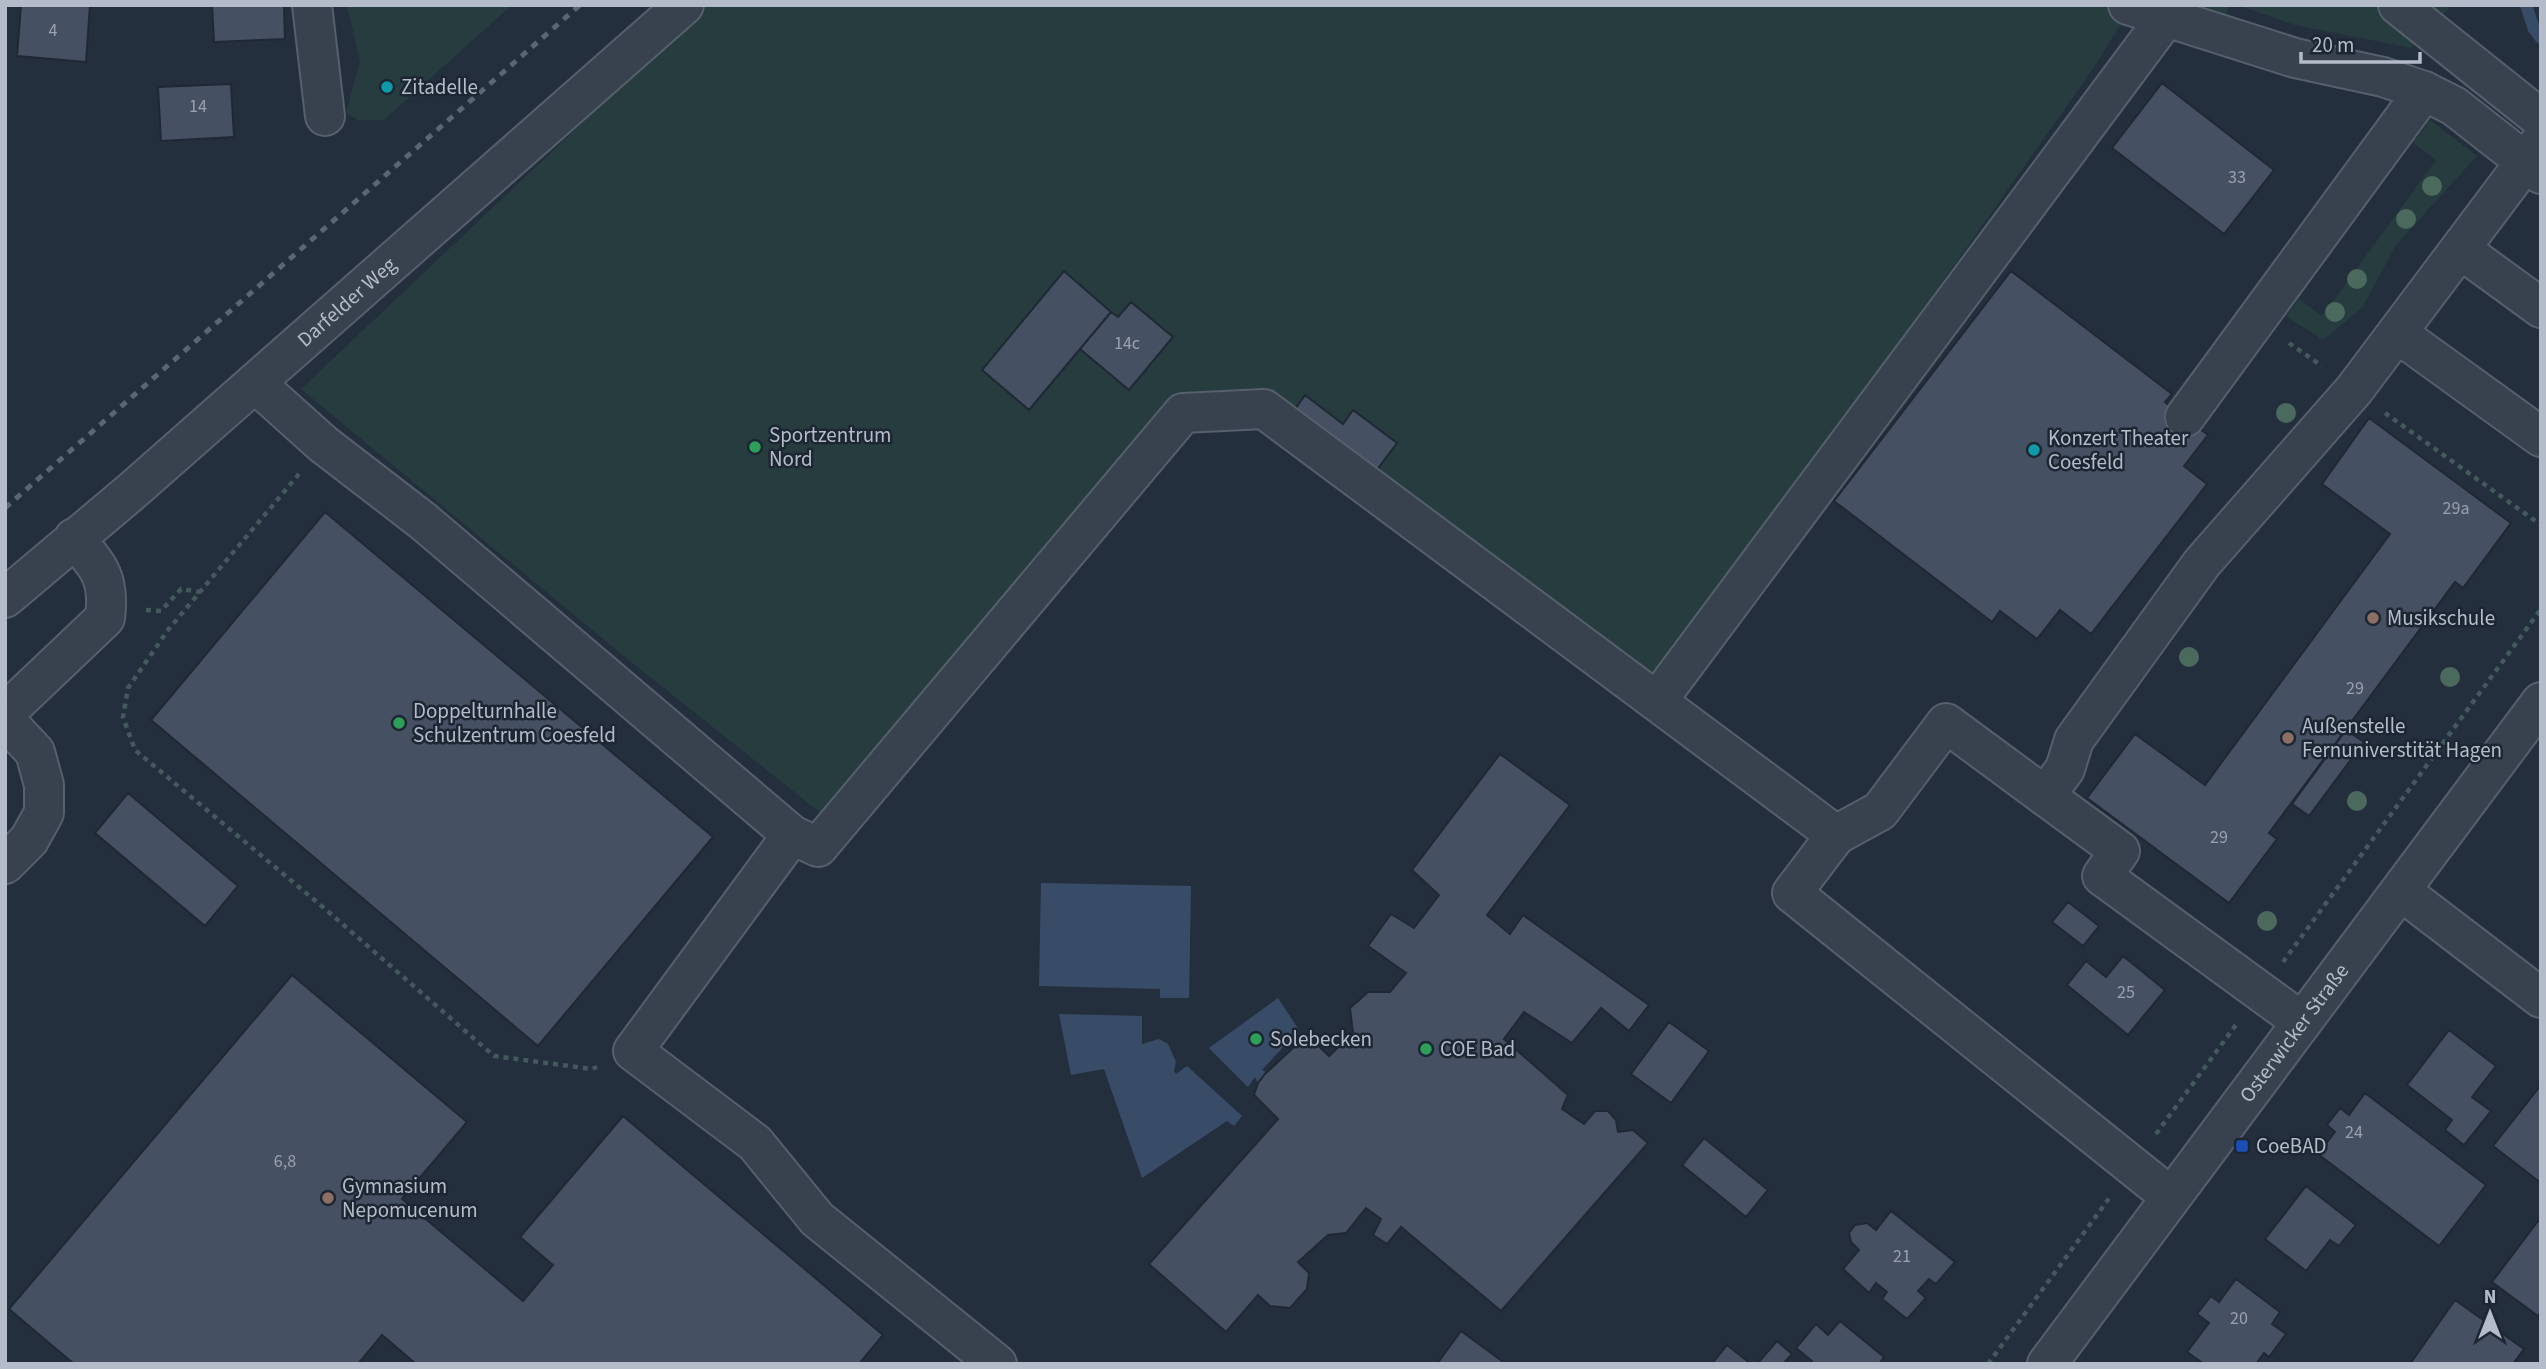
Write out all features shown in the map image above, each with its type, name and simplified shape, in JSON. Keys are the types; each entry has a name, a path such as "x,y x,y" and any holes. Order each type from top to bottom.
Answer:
{"street":[{"path":"312,5 325,116"},
{"name":"Darfelder Weg","path":"5,598 132,491 684,5"},
{"path":"2045,796 2065,769 2074,740 2202,563 2354,390 2460,249 2536,159 2454,106 2424,91 2384,77 2295,58 2165,19 2128,5"},
{"path":"2398,5 2541,119"},
{"path":"1657,701 2165,19"},
{"path":"2185,417 2424,91"},
{"path":"2460,249 2541,308"},
{"path":"2397,333 2541,437"},
{"path":"255,383 323,444 423,521 792,835 818,847 1183,413 1264,409 1836,835"},
{"path":"5,713 105,618 108,593 98,566 74,538"},
{"name":"Osterwicker Straße","path":"2047,1364 2541,702"},
{"path":"5,720 35,752 44,785 44,813 29,840 5,863"},
{"path":"2171,1197 1792,893 1836,835 1880,811 1946,723 2120,851 2102,876 2302,1022"},
{"path":"792,835 634,1051 755,1143 817,1219 997,1364"},
{"path":"2401,891 2541,998"}],"path":[{"path":"2354,390 2541,525"},
{"path":"323,444 168,630 128,688 123,717 135,750 324,908 494,1056 592,1069 634,1051"},
{"path":"161,611 181,589 200,592"},
{"path":"1988,1364 2541,609"}],"green space":[{"name":"Zitadelle","path":"347,5 512,5 384,120 358,120 346,113 360,62"},
{"name":"Sportzentrum Nord","path":"707,5 2133,5 2093,69 1657,686 1271,396 1179,402 827,818 625,657 301,389"},
{"path":"2182,5 2229,5 2225,18"},
{"path":"2237,5 2452,5 2411,48 2295,25"},
{"path":"2430,120 2477,156 2396,245 2362,308 2323,340 2286,316 2299,299 2322,316 2436,160 2413,143"}],"water":[{"path":"1041,883 1191,886 1189,998 1160,998 1160,989 1039,986"},
{"name":"Solebecken","path":"1278,998 1299,1030 1262,1070 1278,1078 1271,1088 1258,1083 1255,1077 1248,1087 1209,1048"},
{"path":"1059,1014 1142,1016 1142,1044 1159,1039 1168,1044 1176,1062 1176,1074 1187,1066 1242,1116 1234,1126 1227,1121 1142,1178 1104,1069 1071,1075"}],"building":[{"path":"21,5 90,5 86,62 17,56"},
{"path":"212,5 284,5 285,39 214,42"},
{"path":"2162,83 2274,170 2224,234 2112,148"},
{"path":"231,84 234,137 161,141 158,87"},
{"path":"1064,271 1111,312 1029,410 982,370"},
{"name":"Konzert Theater Coesfeld","path":"2011,271 2172,394 2165,402 2208,435 2184,466 2207,484 2091,634 2060,610 2037,639 2000,611 1992,622 1834,501"},
{"path":"1131,302 1173,337 1129,390 1080,349 1111,312 1118,317"},
{"path":"1305,395 1343,424 1353,410 1397,443 1376,471 1294,411"},
{"path":"2369,418 2511,523 2463,588 2455,582 2269,833 2277,839 2229,903 2087,798 2135,734 2205,785 2390,534 2322,484"},
{"path":"325,512 713,837 538,1046 151,720"},
{"path":"2346,730 2364,742 2309,816 2292,804"},
{"name":"COE Bad","path":"1500,754 1570,805 1487,915 1510,934 1523,915 1649,1005 1629,1031 1601,1008 1572,1043 1524,1012 1504,1039 1568,1095 1562,1109 1584,1124 1595,1111 1608,1111 1616,1120 1618,1132 1633,1130 1648,1143 1501,1311 1401,1227 1387,1244 1373,1235 1381,1219 1366,1208 1346,1233 1328,1235 1298,1262 1309,1273 1307,1289 1290,1308 1270,1306 1258,1295 1226,1332 1149,1264 1278,1119 1254,1095 1265,1074 1307,1035 1329,1056 1353,1033 1350,1008 1368,992 1390,992 1406,973 1368,946 1391,914 1414,928 1439,895 1412,870"},
{"path":"128,793 238,886 205,926 95,833"},
{"path":"2068,902 2099,926 2083,946 2052,922"},
{"path":"2123,956 2165,990 2128,1035 2067,985 2086,961 2106,977"},
{"path":"292,975 467,1122 402,1199 523,1301 553,1265 520,1237 623,1116 883,1335 859,1364 416,1364 382,1335 358,1364 74,1364 9,1309"},
{"path":"1669,1022 1709,1051 1671,1103 1631,1074"},
{"path":"2449,1030 2496,1066 2472,1097 2491,1111 2464,1145 2445,1130 2452,1120 2407,1085"},
{"path":"2541,1085 2541,1183 2493,1146"},
{"path":"2365,1093 2486,1185 2439,1246 2318,1154 2335,1132 2327,1125 2340,1108 2349,1115"},
{"path":"1704,1138 1768,1190 1746,1217 1682,1165"},
{"path":"2306,1186 2356,1225 2339,1246 2330,1240 2306,1271 2265,1239"},
{"path":"1891,1211 1955,1262 1936,1284 1929,1279 1918,1291 1926,1298 1907,1319 1882,1299 1887,1292 1876,1283 1869,1293 1843,1269 1859,1250 1851,1242 1849,1233 1855,1225 1867,1223 1876,1230"},
{"path":"2538,1221 2541,1223 2541,1312 2538,1316 2492,1282"},
{"path":"2236,1279 2280,1312 2272,1324 2286,1334 2269,1357 2264,1353 2256,1364 2204,1364 2187,1352 2209,1323 2197,1314 2211,1296 2219,1302"},
{"path":"2455,1300 2524,1349 2513,1364 2410,1364"},
{"path":"1840,1321 1884,1357 1879,1364 1809,1364 1812,1361 1796,1348 1816,1324 1828,1335"},
{"path":"1461,1331 1506,1364 1437,1364"},
{"path":"1777,1341 1792,1354 1783,1364 1757,1364"},
{"path":"1727,1345 1751,1364 1712,1364"}],"waterway":[{"path":"2526,5 2534,29 2541,38"}],"railway":[{"path":"5,508 580,5"}],"place":[{"name":"Zitadelle","path":"387,87"},
{"name":"Sportzentrum Nord","path":"755,447"},
{"name":"Konzert Theater Coesfeld","path":"2034,450"},
{"name":"Musikschule","path":"2373,618"},
{"name":"Doppelturnhalle Schulzentrum Coesfeld","path":"399,723"},
{"name":"Außenstelle Fernuniverstität Hagen","path":"2288,738"},
{"name":"Solebecken","path":"1256,1039"},
{"name":"COE Bad","path":"1426,1049"},
{"name":"CoeBAD","path":"2242,1146"},
{"name":"Gymnasium Nepomucenum","path":"328,1198"}]}
